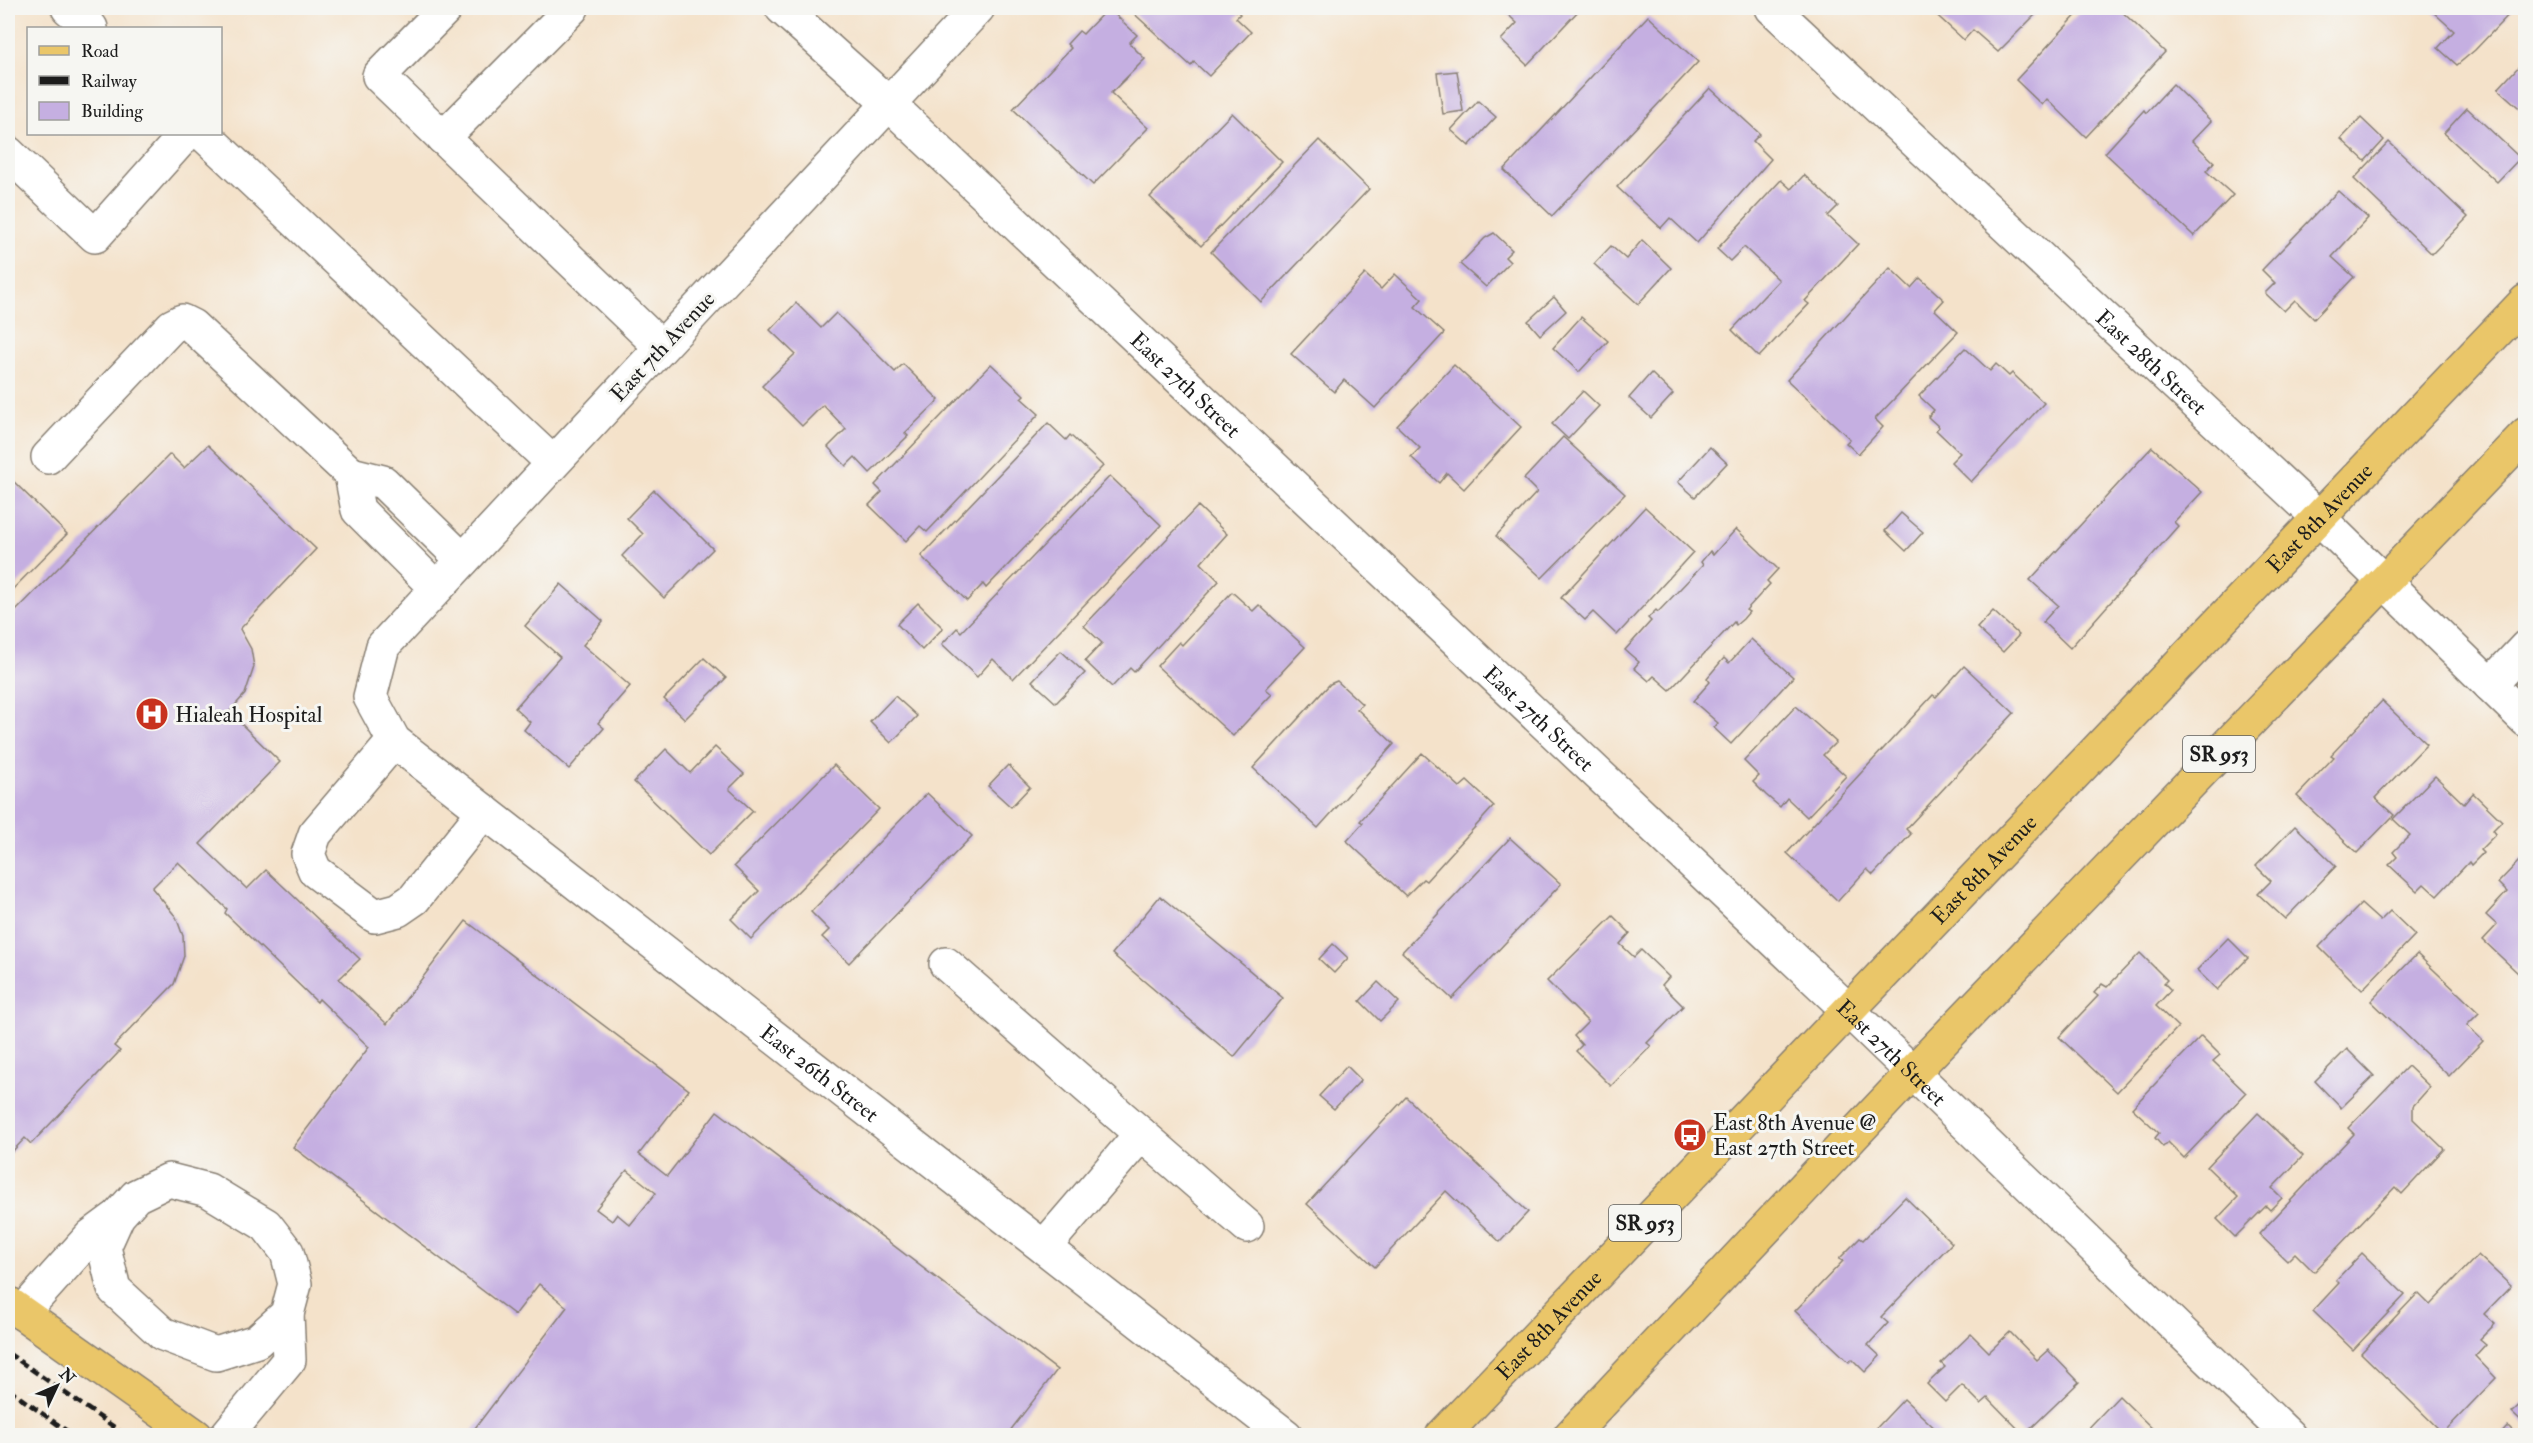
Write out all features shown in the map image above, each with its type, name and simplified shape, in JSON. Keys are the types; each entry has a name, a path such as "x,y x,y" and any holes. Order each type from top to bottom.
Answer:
{"main road":[{"name":"East 8th Avenue","path":"1442,1436 2526,301"},
{"name":"SR 953","path":"1570,1436 1911,1074 2526,434"},
{"path":"14,1308 196,1436"}],"street":[{"path":"68,8 90,27"},
{"path":"446,8 379,76 661,347"},
{"path":"443,138 572,8"},
{"name":"East 27th Street","path":"782,8 888,103 1848,1010 1911,1074 2289,1436"},
{"name":"East 7th Avenue","path":"370,697 383,645 978,8"},
{"name":"East 28th Street","path":"1772,8 2319,518 2526,720"},
{"path":"8,153 95,236 185,135"},
{"path":"204,135 553,463"},
{"path":"48,457 172,326 182,321 192,326 351,474 383,482 464,560"},
{"path":"351,474 358,510 436,588"},
{"path":"2490,685 2526,647"},
{"name":"East 26th Street","path":"370,697 394,741 1286,1436"},
{"path":"394,741 315,834 308,854 315,872 375,916 398,910 414,899 484,811"},
{"path":"946,964 1247,1226"},
{"path":"1044,1247 1141,1134"},
{"path":"14,1308 91,1236 118,1216 136,1196 169,1180 208,1190 266,1225 287,1252 295,1284 287,1314 289,1360 226,1436"},
{"path":"118,1216 104,1247 114,1289 163,1334 216,1354 257,1341 287,1314"}],"building":[{"path":"1108,8 1137,35 1129,43 1145,59 1111,93 1148,128 1093,185 1013,109 1071,48 1067,44 1079,31 1083,34"},
{"path":"1128,8 1233,8 1240,14 1236,18 1251,32 1209,76 1194,62 1191,66"},
{"path":"1501,8 1581,8 1527,65 1501,40 1517,23"},
{"path":"1929,8 2042,8 1998,52 1973,30 1964,40"},
{"path":"2083,8 2118,8 2165,52 2086,137 2047,99 2042,105 2016,80"},
{"path":"2435,8 2515,8 2475,50 2457,65 2438,48 2454,31 2432,11"},
{"path":"1648,16 1698,62 1552,216 1504,170"},
{"path":"2521,64 2526,69 2526,114 2498,89"},
{"path":"1457,71 1463,111 1443,114 1437,73"},
{"path":"2173,84 2211,121 2192,141 2214,162 2206,171 2233,195 2194,236 2105,153 2144,110 2146,113"},
{"path":"1710,88 1760,134 1753,141 1771,159 1697,243 1670,218 1661,228 1617,187"},
{"path":"1478,101 1496,117 1469,146 1451,130"},
{"path":"2467,108 2520,158 2497,182 2444,133"},
{"path":"1232,113 1282,162 1201,246 1150,197"},
{"path":"2361,118 2384,140 2365,161 2341,139"},
{"path":"1319,140 1369,189 1261,302 1211,252"},
{"path":"2389,142 2468,217 2432,254 2354,179"},
{"path":"1804,175 1838,206 1828,216 1858,244 1805,301 1809,304 1759,357 1732,330 1779,280 1744,247 1730,261 1717,249 1781,180 1791,189"},
{"path":"2338,191 2368,218 2332,257 2354,277 2314,319 2295,300 2284,311 2265,293 2275,283 2262,270"},
{"path":"1494,233 1512,250 1505,257 1510,262 1486,287 1460,264 1485,238"},
{"path":"1642,240 1671,268 1638,304 1594,264 1611,246 1626,259"},
{"path":"1890,268 1911,288 1920,278 1944,300 1935,310 1958,332 1875,419 1883,427 1858,454 1846,443 1850,439 1787,380"},
{"path":"1365,274 1381,289 1395,274 1422,299 1415,307 1444,333 1375,408 1344,380 1334,392 1291,354"},
{"path":"1554,297 1566,311 1540,335 1528,321"},
{"path":"796,303 821,328 836,313 895,372 903,364 939,400 905,433 908,436 870,473 855,457 846,466 828,447 846,429 823,405 802,426 762,386 795,354 770,330"},
{"path":"1581,317 1608,341 1579,372 1553,348"},
{"path":"1965,348 1990,371 1996,364 2009,376 2012,373 2044,403 1971,482 1951,462 1960,453 1936,430 1939,427 1928,417 1934,410 1919,396"},
{"path":"991,364 1024,395 1021,398 1039,414 927,532 920,526 906,541 869,505 882,492 875,485"},
{"path":"1454,365 1521,427 1464,489 1447,473 1439,483 1411,457 1420,448 1397,426"},
{"path":"1651,373 1673,394 1651,418 1629,398"},
{"path":"1583,391 1599,406 1568,439 1552,424"},
{"path":"1048,423 1066,440 1070,435 1103,466 986,588 983,584 967,601 921,556"},
{"path":"1563,437 1625,494 1542,578 1496,536 1537,492 1524,479"},
{"path":"208,445 316,549 240,629 251,649 254,667 245,694 229,712 280,762 200,844 247,889 266,870 360,959 339,979 387,1024 466,921 689,1090 639,1154 667,1176 717,1111 1057,1370 1006,1436 469,1436 567,1307 539,1284 515,1315 293,1147 369,1047 319,999 317,1002 225,913 227,909 178,862 152,888 176,917 183,936 184,956 174,984 114,1046 120,1051 31,1144 25,1138 8,1156 8,619 170,454 184,468","holes":["627,1170 656,1193 630,1225 617,1214 612,1221 596,1209"]},
{"path":"1710,447 1727,463 1695,497 1678,482"},
{"path":"2152,447 2202,492 2174,522 2178,526 2070,648 2043,622 2058,605 2030,580"},
{"path":"8,476 67,534 8,594"},
{"path":"1110,476 1161,525 1013,679 993,659 977,677 942,644 957,628 961,632"},
{"path":"654,490 713,549 664,598 622,556 643,534 627,518"},
{"path":"1198,506 1227,534 1201,563 1219,581 1134,672 1130,668 1112,687 1085,661 1102,643 1084,626"},
{"path":"1645,507 1693,552 1617,635 1593,612 1585,620 1561,598"},
{"path":"1901,513 1923,532 1906,551 1885,531"},
{"path":"1736,529 1778,569 1767,581 1770,584 1746,610 1749,612 1743,619 1736,625 1734,622 1670,690 1654,676 1649,681 1634,668 1639,662 1625,650 1651,621 1648,618 1656,610 1658,612 1703,565 1701,562 1710,551 1713,555"},
{"path":"561,584 603,621 583,645 630,686 598,723 604,728 569,769 524,730 530,722 515,708 560,657 525,626"},
{"path":"1232,592 1253,611 1259,605 1305,647 1266,689 1272,694 1233,736 1157,666 1179,642 1182,645"},
{"path":"918,603 943,628 922,650 897,624"},
{"path":"1993,611 2019,635 2003,652 1977,628"},
{"path":"1751,639 1793,677 1731,744 1714,728 1718,723 1693,701 1710,682 1707,678 1724,658 1729,663"},
{"path":"1061,651 1085,673 1056,703 1032,681"},
{"path":"704,658 726,678 685,719 664,699"},
{"path":"1964,666 2014,713 1906,829 1911,834 1873,875 1867,869 1838,901 1787,853 1933,695 1936,697"},
{"path":"1337,681 1362,704 1357,709 1394,744 1318,828 1253,768 1330,684"},
{"path":"895,696 917,716 891,743 870,722"},
{"path":"2382,701 2427,744 2375,798 2394,815 2357,853 2297,796 2334,757 2331,755"},
{"path":"1796,706 1836,742 1823,755 1846,776 1807,817 1787,798 1780,807 1766,795 1753,782 1759,776 1744,761"},
{"path":"715,747 744,774 729,789 753,811 709,855 634,782 666,749 690,773"},
{"path":"1422,753 1460,787 1467,781 1494,806 1426,881 1423,879 1406,896 1347,841 1363,823 1360,821"},
{"path":"834,765 879,809 751,939 731,919 759,891 734,866"},
{"path":"1008,765 1030,787 1011,807 988,786"},
{"path":"2435,776 2464,804 2473,793 2502,821 2493,830 2496,834 2480,850 2483,853 2471,865 2469,862 2437,896 2424,884 2417,891 2389,865 2397,857 2393,852 2410,835 2393,819"},
{"path":"927,793 972,836 849,963 822,937 829,930 811,912"},
{"path":"2295,826 2336,866 2285,919 2258,894 2271,881 2256,866"},
{"path":"1510,838 1561,884 1452,999 1402,952"},
{"path":"2521,859 2526,863 2526,967 2519,974 2483,940 2497,925 2486,915 2507,892 2498,883"},
{"path":"1160,896 1283,998 1234,1057 1112,954"},
{"path":"2361,904 2380,921 2390,911 2415,935 2362,990 2319,947"},
{"path":"1613,916 1630,933 1620,944 1634,957 1641,950 1669,977 1662,985 1683,1006 1647,1043 1651,1046 1611,1086 1576,1051 1582,1045 1574,1036 1588,1022 1547,981"},
{"path":"2228,938 2248,958 2217,990 2197,970"},
{"path":"1333,944 1348,958 1334,973 1319,959"},
{"path":"2140,953 2167,980 2164,983 2171,990 2156,1006 2178,1027 2117,1092 2059,1037 2098,996 2094,993 2102,984 2107,987"},
{"path":"2417,954 2479,1013 2467,1025 2483,1041 2449,1076 2371,1001"},
{"path":"1378,982 1399,1002 1380,1021 1360,1001"},
{"path":"2201,1036 2220,1055 2213,1061 2246,1093 2184,1158 2168,1142 2163,1147 2155,1138 2159,1133 2132,1108"},
{"path":"2347,1049 2374,1076 2341,1108 2315,1081"},
{"path":"1347,1066 1361,1080 1334,1109 1319,1096"},
{"path":"2408,1066 2430,1087 2413,1106 2413,1119 2444,1149 2402,1194 2395,1187 2314,1272 2295,1253 2287,1261 2259,1234 2354,1134 2348,1128"},
{"path":"1406,1097 1528,1212 1500,1242 1446,1191 1375,1267 1307,1204"},
{"path":"2258,1113 2303,1156 2272,1188 2282,1198 2270,1210 2266,1206 2235,1237 2217,1219 2238,1197 2207,1167"},
{"path":"1905,1197 1952,1243 1881,1317 1888,1323 1868,1345 1880,1356 1865,1372 1852,1359 1849,1362 1795,1311 1843,1261 1839,1259 1860,1238 1863,1240"},
{"path":"2362,1253 2405,1295 2353,1350 2313,1311 2339,1283 2336,1280"},
{"path":"2478,1255 2511,1286 2484,1314 2495,1324 2480,1339 2486,1344 2475,1356 2496,1378 2443,1433 2361,1353 2418,1293 2430,1305"},
{"path":"2010,1332 2037,1360 2048,1350 2079,1382 2024,1435 1988,1398 1981,1404 1962,1385 1945,1402 1927,1384 1945,1367 1941,1363 1971,1334 1989,1352"},
{"path":"2119,1396 2160,1436 2081,1436"},
{"path":"1904,1399 1943,1436 1869,1436"},
{"path":"2526,1399 2526,1425 2512,1412"},
{"path":"2508,1426 2518,1436 2499,1436"}],"railway":[{"path":"8,1353 127,1436"},
{"path":"8,1389 74,1436"}],"place":[{"name":"Hialeah Hospital","path":"152,714"},
{"name":"East 8th Avenue @ East 27th Street","path":"1690,1135"}]}
